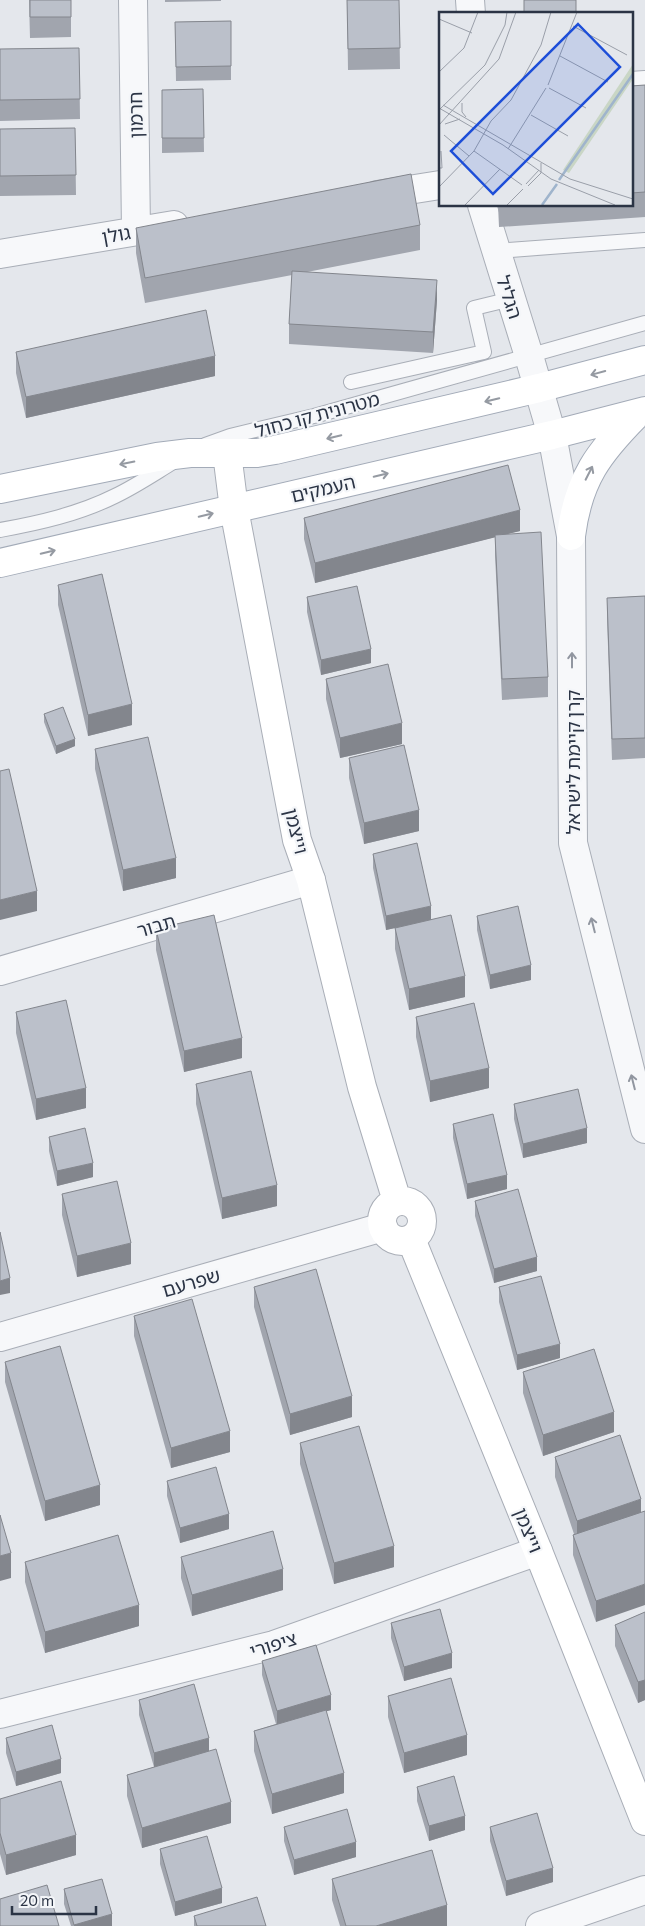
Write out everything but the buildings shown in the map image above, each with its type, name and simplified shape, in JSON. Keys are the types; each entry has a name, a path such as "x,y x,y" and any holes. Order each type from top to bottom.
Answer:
{"street":[{"name":"חרמון","path":"133,0 136,231"},
{"path":"632,86 645,84"},
{"path":"352,198 439,185"},
{"name":"הגליל","path":"482,206 539,388"},
{"name":"גולן","path":"0,254 195,222"},
{"path":"0,489 157,457 190,453 275,450 539,388 645,360"},
{"name":"קרן קיימת לישראל","path":"539,388 552,435 571,536 573,844 645,1129"},
{"path":"571,536 574,510 592,466 609,444 641,412"},
{"name":"העמקים","path":"0,563 552,435 641,412"},
{"name":"וייצמן","path":"227,453 234,509 297,840 311,880 362,1088 397,1201"},
{"name":"תבור","path":"0,971 311,880"},
{"path":"397,1201 404,1201 415,1205 422,1217 421,1229 411,1239 398,1241 386,1233 382,1227 386,1208 397,1201"},
{"name":"שפרעם","path":"0,1337 382,1227"},
{"name":"וייצמן","path":"411,1239 645,1821"},
{"name":"ציפורי","path":"0,1714 274,1645 538,1551"},
{"path":"540,1926 645,1890"}],"lane":[{"path":"496,251 645,240"},
{"path":"351,382 484,352 474,308 511,299"},
{"name":"מטרונית קו כחול","path":"0,530 54,519 88,508 114,496 190,453 230,436 314,416 645,322"}]}
